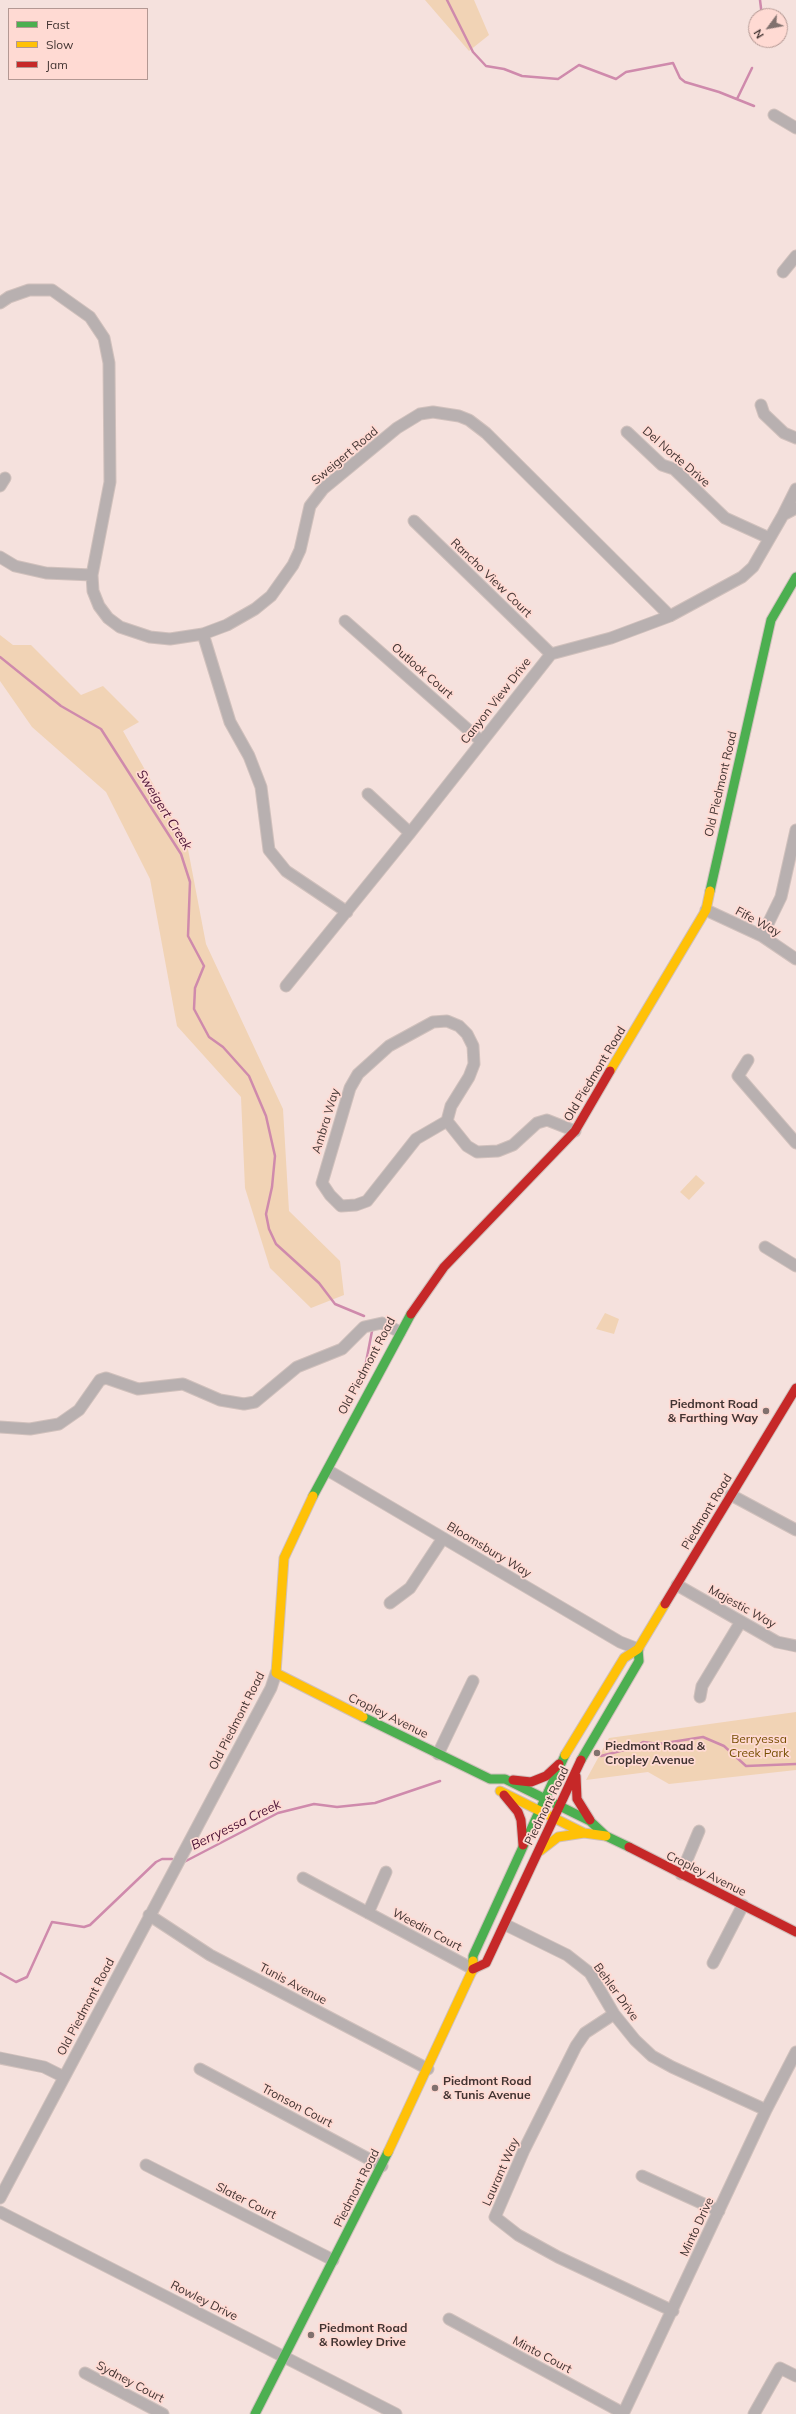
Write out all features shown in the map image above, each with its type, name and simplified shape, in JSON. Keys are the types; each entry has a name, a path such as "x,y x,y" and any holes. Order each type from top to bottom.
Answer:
{"street":[{"path":"774,115 796,128"},
{"path":"783,272 796,256"},
{"name":"Sweigert Road","path":"0,303 9,297 29,290 52,290 90,317 104,338 109,363 110,482 92,575 93,591 99,606 108,618 120,627 150,637 170,639 203,634 227,625 255,609 271,596 293,565 300,550 310,506 323,489 397,428 420,414 433,412 459,416 469,420 486,433 670,616"},
{"path":"761,405 764,414 784,433 796,438"},
{"name":"Del Norte Drive","path":"627,432 662,465 674,469 725,518 769,538"},
{"path":"551,654 611,638 670,616 742,577 753,567 796,489"},
{"path":"783,515 796,508"},
{"name":"Rancho View Court","path":"414,521 551,654"},
{"path":"0,557 15,566 46,573 92,575"},
{"name":"Old Piedmont Road","path":"0,2198 149,1915 271,1688 276,1674 284,1558 299,1523 329,1471 400,1332 444,1267 575,1131 706,910 771,620 796,577"},
{"name":"Outlook Court","path":"345,621 481,741"},
{"path":"203,634 230,722 248,756 261,787 269,850 286,871 347,912"},
{"name":"Canyon View Drive","path":"286,986 347,912 551,654"},
{"path":"368,794 410,833"},
{"path":"762,936 781,897 796,830"},
{"name":"Fife Way","path":"706,910 762,936 796,959"},
{"name":"Ambra Way","path":"447,1021 459,1026 473,1046 474,1064 469,1077 451,1106 447,1121 416,1139 367,1201 356,1206 341,1206 330,1195 322,1183 350,1088 358,1074 389,1046 434,1022 447,1021"},
{"path":"748,1060 738,1076 794,1136"},
{"path":"447,1121 466,1146 477,1152 498,1151 513,1145 538,1123 547,1120 575,1131"},
{"path":"765,1247 796,1266"},
{"path":"0,1427 30,1429 59,1424 78,1410 100,1380 106,1378 138,1389 183,1384 220,1400 244,1404 255,1402 297,1367 342,1350 364,1327 382,1322 400,1332"},
{"name":"Piedmont Road","path":"255,2414 382,2166 428,2069 473,1970 473,1956 562,1761 624,1658 638,1649 731,1495 792,1404 796,1388"},
{"name":"Bloomsbury Way","path":"329,1471 620,1642 638,1649"},
{"path":"731,1495 796,1530"},
{"path":"390,1603 410,1588 443,1538"},
{"name":"Majestic Way","path":"677,1585 740,1623 777,1642 796,1646"},
{"path":"700,1697 702,1686 740,1623"},
{"name":"Piedmont Road","path":"473,1970 486,1963 506,1925 537,1852 577,1770 639,1660 638,1649"},
{"name":"Cropley Avenue","path":"276,1674 490,1779 500,1791 584,1833 606,1836"},
{"path":"438,1754 473,1681"},
{"path":"505,1779 531,1782 546,1776 562,1761"},
{"path":"577,1770 575,1792 577,1799 590,1821"},
{"name":"Cropley Avenue","path":"490,1779 505,1779 590,1821 606,1836 796,1932"},
{"path":"500,1791 519,1816 523,1828 523,1849"},
{"path":"680,1874 699,1831"},
{"path":"537,1852 558,1837 584,1833"},
{"path":"368,1913 386,1872"},
{"name":"Weedin Court","path":"303,1878 473,1970"},
{"path":"713,1963 743,1905"},
{"name":"Tunis Avenue","path":"149,1915 210,1955 428,2069"},
{"name":"Behler Drive","path":"506,1925 567,1955 590,1973 614,2014 635,2040 652,2056 672,2067 766,2110"},
{"name":"Laurant Way","path":"614,2014 585,2033 576,2046 524,2150 496,2218 518,2235 558,2257 673,2312"},
{"name":"Minto Drive","path":"623,2414 673,2312 766,2110 796,2052"},
{"path":"0,2058 44,2067 64,2076"},
{"name":"Tronson Court","path":"200,2069 382,2166"},
{"name":"Slater Court","path":"146,2165 333,2260"},
{"path":"642,2176 719,2211"},
{"name":"Rowley Drive","path":"0,2212 396,2414"},
{"name":"Minto Court","path":"449,2319 623,2414"},
{"path":"754,2414 780,2368 796,2376"},
{"name":"Sydney Court","path":"85,2373 163,2414"}],"green space":[{"path":"425,0 474,0 489,35 469,51"},
{"path":"0,635 13,645 31,645 81,695 103,686 139,722 123,731 187,844 206,944 283,1109 289,1211 340,1261 344,1295 311,1308 270,1268 245,1188 241,1097 177,1026 150,879 106,792 32,727 0,681"},
{"path":"696,1175 705,1183 689,1200 680,1192"},
{"path":"605,1313 619,1319 614,1334 596,1329"},
{"name":"Berryessa Creek Park","path":"796,1712 796,1770 669,1784 648,1772 586,1780 609,1738"}],"waterway":[{"path":"447,0 473,52 486,66 504,69 522,76 558,79 579,65 616,79 626,72 673,63 680,78 685,82 719,92 754,106"},
{"path":"760,0 761,8"},
{"path":"737,99 752,68"},
{"name":"Sweigert Creek","path":"0,657 61,706 101,729 181,854 190,882 188,936 204,966 195,988 194,1009 209,1037 223,1047 249,1076 266,1116 275,1156 272,1187 266,1214 269,1229 276,1244 319,1283 335,1304 364,1316"},
{"name":"Sweigert Creek","path":"363,1378 372,1331"},
{"name":"Berryessa Creek","path":"601,1756 632,1748 643,1742 659,1744 703,1737 724,1746 746,1766 796,1764"},
{"name":"Berryessa Creek","path":"184,1862 278,1813 314,1804 337,1807 375,1803 440,1781"},
{"name":"Berryessa Creek","path":"0,1973 16,1982 27,1977 52,1922 84,1927 90,1925 156,1862 162,1859 172,1859"}],"traffic: fast":[{"path":"710,891 771,620 796,577"},
{"path":"313,1496 411,1314"},
{"path":"581,1760 639,1661 638,1649"},
{"path":"363,1717 490,1779 505,1779 590,1821 606,1836 629,1847"},
{"path":"473,1961 473,1956 565,1755"},
{"path":"255,2414 388,2152"}],"traffic: slow":[{"path":"610,1071 706,910 710,891"},
{"path":"313,1496 284,1558 276,1673 363,1717"},
{"path":"565,1755 624,1658 638,1649 665,1604"},
{"path":"500,1791 584,1833 606,1836"},
{"path":"540,1851 558,1837 584,1833"},
{"path":"388,2152 473,1969 473,1961"}],"traffic: jam":[{"path":"411,1314 444,1267 575,1131 610,1071"},
{"path":"665,1604 796,1388"},
{"path":"473,1969 486,1963 581,1760"},
{"path":"513,1780 531,1782 546,1776 559,1764"},
{"path":"576,1776 577,1799 590,1820"},
{"path":"504,1795 518,1812 521,1820 523,1845"},
{"path":"629,1847 796,1932"}],"place":[{"name":"Piedmont Road & Farthing Way","path":"766,1411"},
{"name":"Piedmont Road & Cropley Avenue","path":"597,1753"},
{"name":"Piedmont Road & Tunis Avenue","path":"435,2088"},
{"name":"Piedmont Road & Rowley Drive","path":"311,2335"}]}
